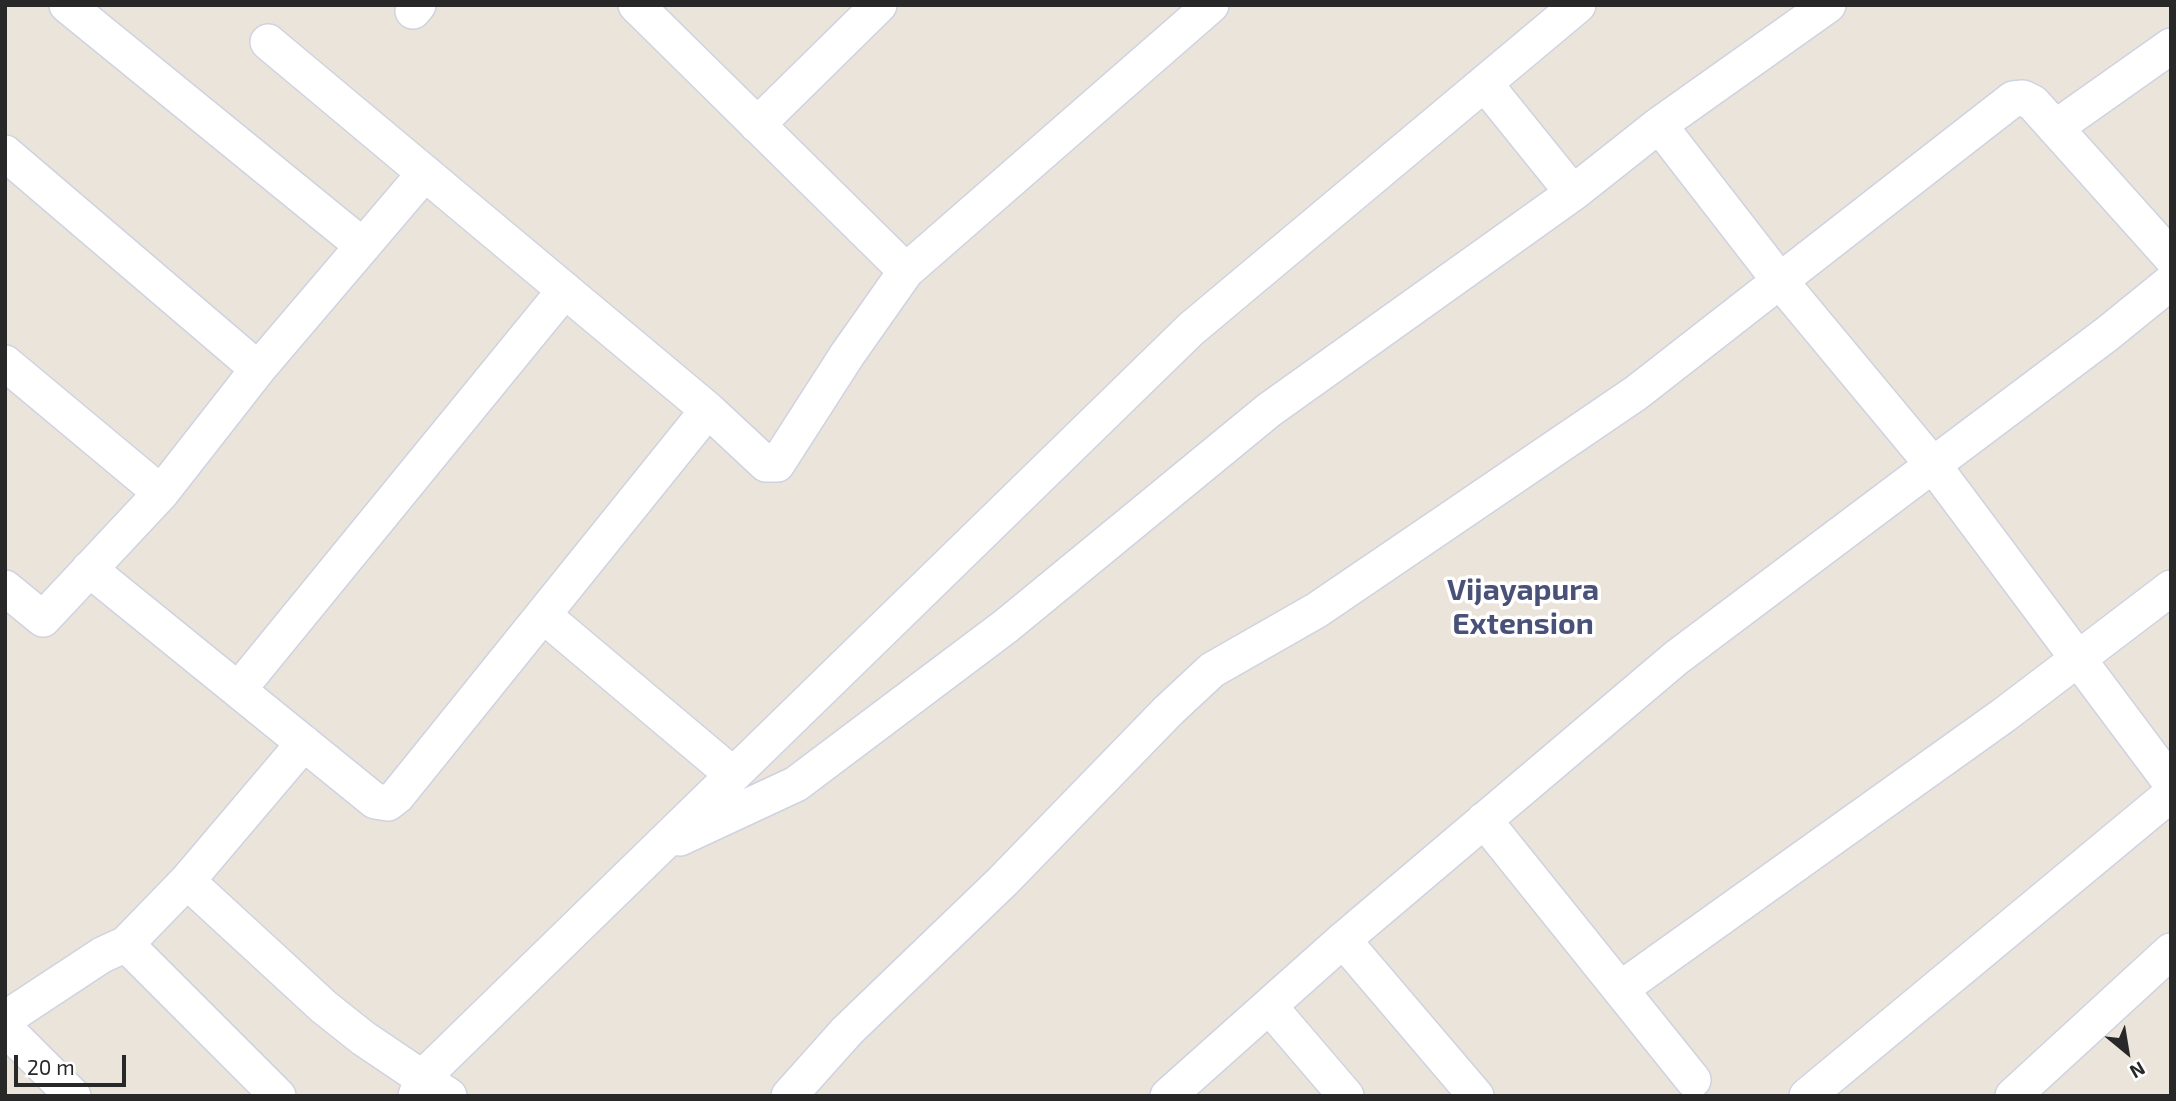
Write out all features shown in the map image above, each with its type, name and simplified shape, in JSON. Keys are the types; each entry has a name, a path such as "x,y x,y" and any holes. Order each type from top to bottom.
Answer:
{"street":[{"path":"67,5 363,247"},
{"path":"636,5 906,271"},
{"path":"757,125 879,5"},
{"path":"268,42 708,410 766,464 777,464 847,355 906,271 1211,5"},
{"path":"187,881 324,1007 429,1090 654,850 1191,329 1578,5"},
{"path":"654,850 796,784 1006,626 1269,410 1573,193 1659,125 1828,5"},
{"path":"2055,128 2171,46"},
{"path":"1485,84 1573,193"},
{"path":"789,1096 847,1031 1003,881 1168,711 1212,670 1317,610 1636,393 2013,99 2023,98 2033,103 2171,257"},
{"path":"1659,125 1780,281 1933,465 2063,635 2077,658 2171,783"},
{"path":"5,153 258,369"},
{"path":"5,588 43,619 161,493 258,369 425,173"},
{"path":"1168,1096 1343,940 1676,658 2107,334 2171,282"},
{"path":"239,689 565,290"},
{"path":"5,363 161,493"},
{"path":"89,569 375,801 388,803 397,796 708,410"},
{"path":"1622,988 2004,715 2171,588"},
{"path":"543,615 732,774"},
{"path":"5,1019 102,955 126,944 187,881 304,743"},
{"path":"1807,1096 2171,794"},
{"path":"1484,820 1622,988 1693,1080"},
{"path":"1343,940 1476,1096"},
{"path":"126,944 278,1096"},
{"path":"2013,1096 2171,951"},
{"path":"1269,1006 1346,1096"},
{"path":"5,1027 73,1096"}],"district":[{"name":"Vijayapura Extension","path":"1523,607"}]}
